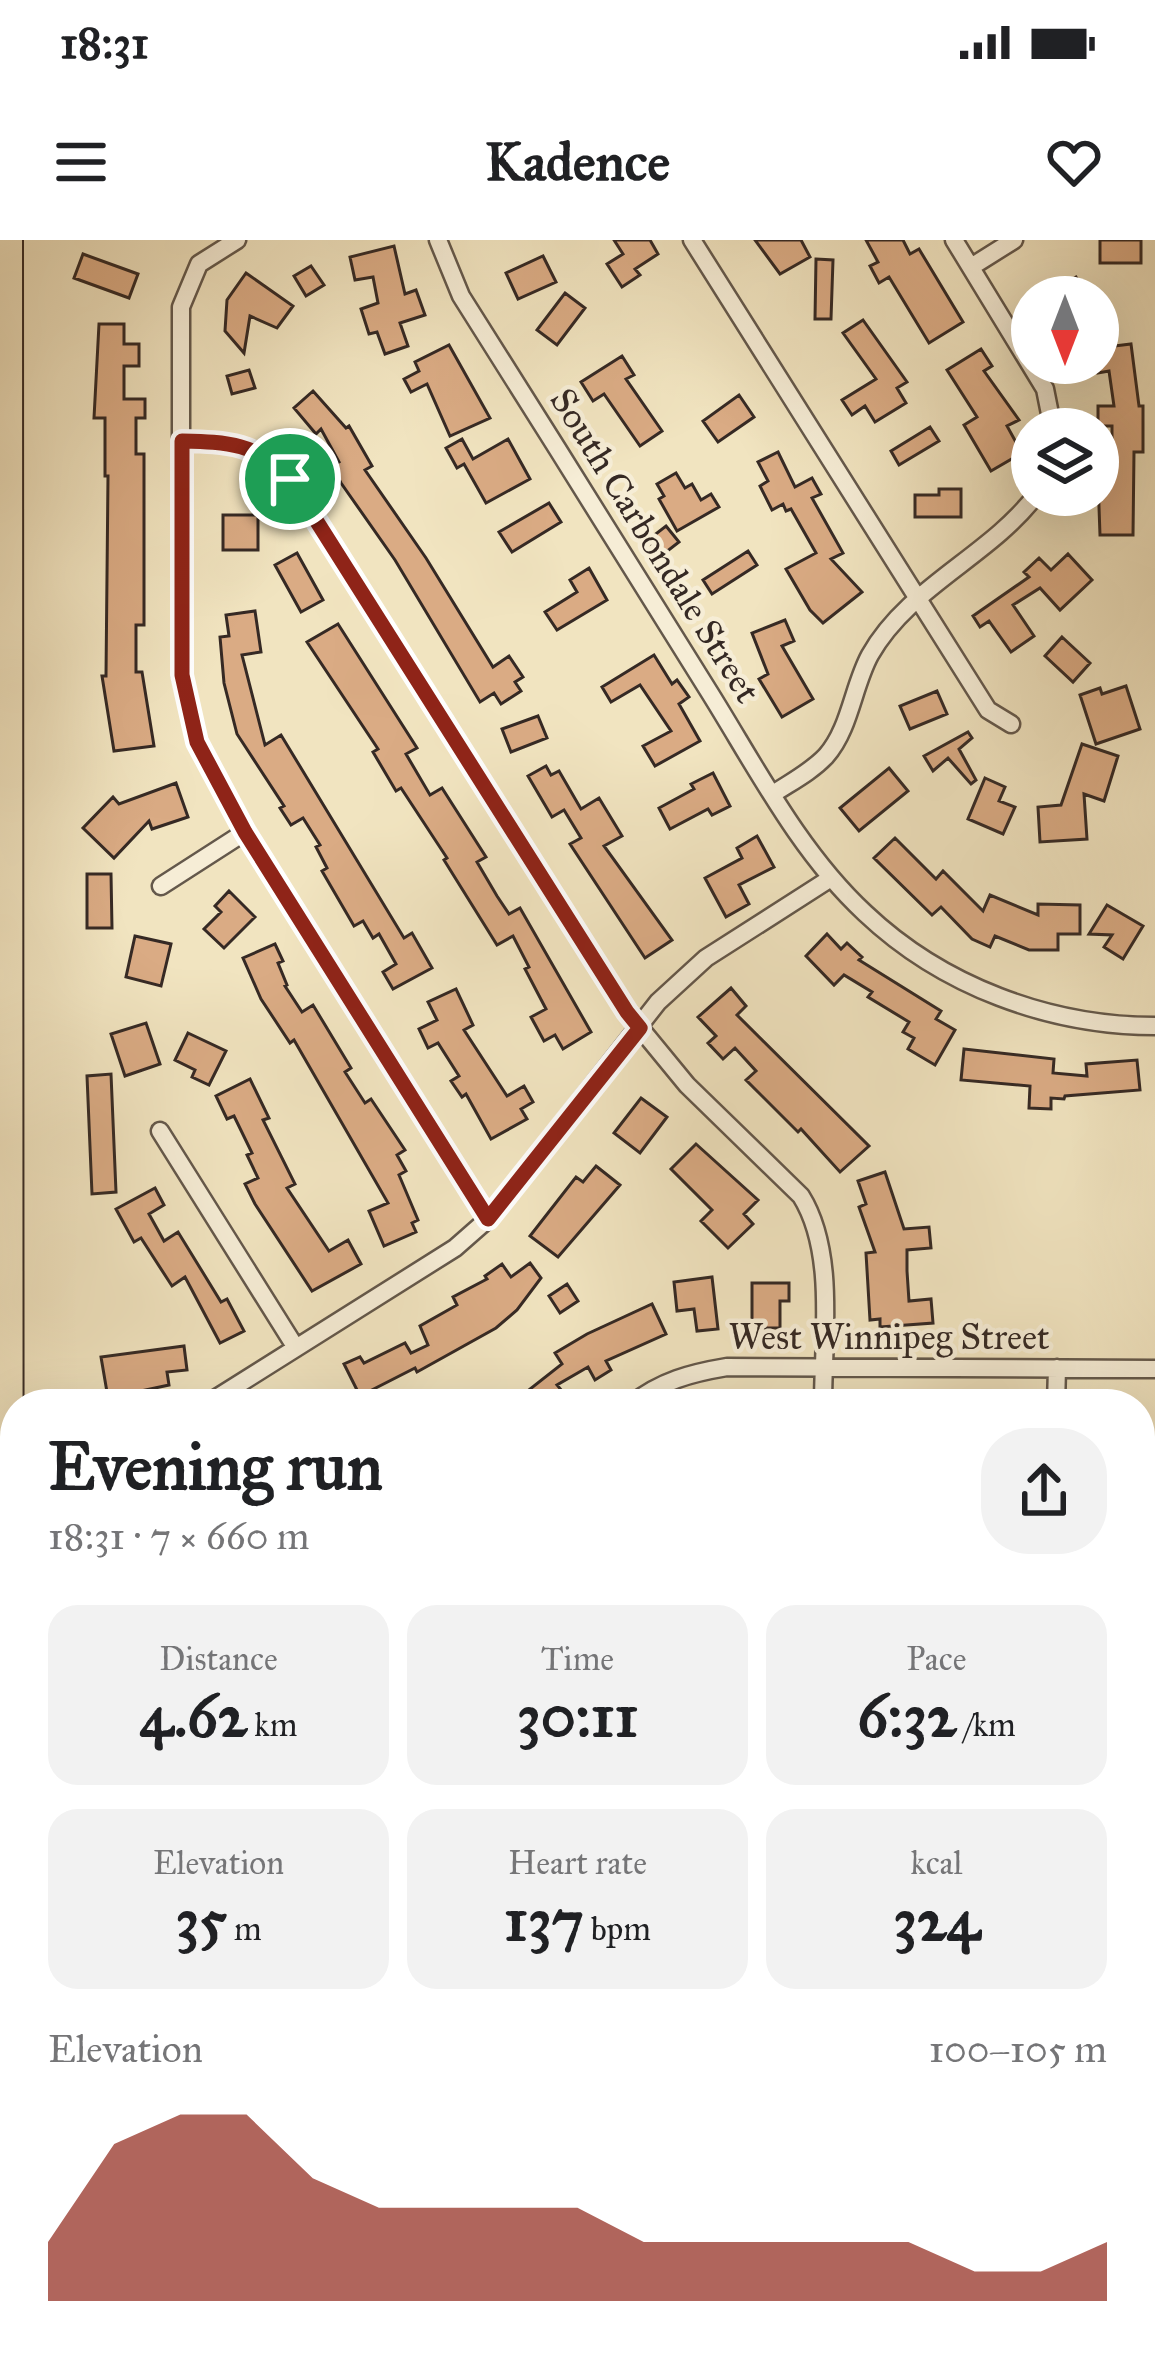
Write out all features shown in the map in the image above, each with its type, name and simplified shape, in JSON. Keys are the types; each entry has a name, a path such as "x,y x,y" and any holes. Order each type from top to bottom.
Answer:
{"main road":[{"path":"10,240 12,1389"}],"street":[{"path":"237,240 199,264 182,307 182,675 197,742 245,832 488,1219"},
{"name":"South Carbondale Street","path":"438,240 461,296 773,794 831,878 904,945 946,973 991,994 1081,1018 1155,1027"},
{"path":"692,240 988,710 1011,724"},
{"path":"954,240 1045,389 1049,408"},
{"path":"971,267 1014,240"},
{"path":"182,441 236,442 257,450 290,479 627,1012 687,1085 801,1196 813,1214 823,1257 823,1389"},
{"path":"773,794 829,753 871,653 917,599 1016,516"},
{"path":"160,886 245,832"},
{"path":"232,1389 455,1248 488,1219 658,1002 706,958 831,878"},
{"path":"160,1131 296,1348"},
{"name":"West Winnipeg Street","path":"652,1389 686,1374 727,1367 1155,1369"},
{"path":"1056,1389 1057,1368"}],"building":[{"path":"614,240 650,240 658,254 635,269 640,275 622,287 607,264 623,254"},
{"path":"755,240 801,240 810,257 780,274"},
{"path":"866,240 903,240 910,254 919,249 963,322 929,343 889,277 879,283 870,266 878,262"},
{"path":"1100,240 1141,240 1141,263 1100,263"},
{"path":"394,246 405,294 416,290 425,315 400,323 408,346 385,354 377,332 369,334 361,309 378,303 373,277 355,280 350,257"},
{"path":"83,254 138,274 129,298 74,278"},
{"path":"543,256 556,282 518,299 506,273"},
{"path":"816,259 833,260 831,319 815,319"},
{"path":"311,266 324,285 306,296 294,276"},
{"path":"246,273 293,306 277,328 250,316 244,353 225,331 227,300"},
{"path":"565,293 585,308 557,345 537,330"},
{"path":"863,320 907,382 897,388 906,403 875,422 865,406 852,415 842,400 876,379 843,333"},
{"path":"99,324 124,324 124,344 139,344 139,366 124,366 124,399 145,399 145,418 136,418 136,454 144,454 144,625 136,625 136,672 142,672 154,746 114,751 102,676 106,676 108,476 105,418 94,418"},
{"path":"1131,344 1139,406 1143,406 1143,452 1134,452 1133,535 1100,535 1099,516 1119,516 1119,408 1098,406 1114,406 1111,384 1119,384 1119,345"},
{"path":"449,345 490,418 450,436 427,384 411,392 404,379 419,371 415,362"},
{"path":"981,349 992,366 984,371 1011,409 1007,426 1011,459 991,471 964,425 977,417 947,370"},
{"path":"622,356 634,375 626,379 662,431 640,446 604,394 593,401 581,382"},
{"path":"249,370 255,388 232,394 227,376"},
{"path":"313,391 349,426 372,466 365,470 493,667 509,656 523,677 515,682 521,691 501,704 494,693 480,702 395,560 341,483 332,466 339,462 321,429 316,434 294,408"},
{"path":"739,395 754,417 718,442 703,421"},
{"path":"930,427 939,441 899,465 891,451"},
{"path":"462,439 473,459 508,439 530,479 486,503 464,464 457,468 446,448"},
{"path":"778,452 795,487 812,478 821,494 812,498 843,553 831,559 862,592 823,623 786,569 816,553 791,509 786,511 783,504 772,510 760,486 768,481 758,462"},
{"path":"676,473 685,488 692,484 701,500 711,494 719,507 677,531 659,499 664,496 657,484"},
{"path":"939,489 961,489 961,517 915,517 915,495 939,495"},
{"path":"549,503 561,522 512,552 499,532"},
{"path":"223,515 258,515 258,550 223,550"},
{"path":"666,526 679,542 661,556 648,540"},
{"path":"748,551 757,565 712,594 703,580"},
{"path":"297,553 323,600 301,612 275,565"},
{"path":"1068,554 1092,580 1060,610 1040,588 1013,605 1034,636 1011,652 989,621 980,627 973,616 1029,577 1024,572 1039,558 1051,570"},
{"path":"589,568 607,600 557,630 545,612 577,592 570,580"},
{"path":"255,611 261,652 242,655 265,745 281,735 404,938 412,933 432,968 393,989 383,972 396,964 379,934 373,938 363,921 354,926 322,871 327,868 316,847 320,845 303,818 291,825 280,808 284,806 237,734 224,683 220,637 229,636 226,615"},
{"path":"785,620 794,641 782,646 813,699 782,717 759,679 768,674 752,633"},
{"path":"338,624 417,748 406,754 430,795 442,788 486,857 477,862 497,896 509,914 520,908 591,1032 563,1049 555,1035 544,1041 531,1017 546,1009 513,936 497,945 447,858 401,788 396,791 373,752 378,749 307,642"},
{"path":"1062,637 1090,663 1073,682 1045,656"},
{"path":"654,655 672,684 677,680 689,697 679,704 700,741 655,766 643,746 671,731 640,685 611,702 602,687"},
{"path":"1126,686 1140,729 1096,744 1080,695"},
{"path":"937,691 947,714 910,729 900,706"},
{"path":"538,716 547,738 511,752 502,729"},
{"path":"968,732 972,738 959,749 976,780 971,784 948,758 933,771 924,756"},
{"path":"1082,744 1118,756 1104,801 1084,794 1087,839 1040,842 1038,807 1061,805"},
{"path":"546,766 551,775 559,771 581,809 599,798 622,836 604,846 672,940 645,958 570,844 581,838 564,810 552,817 528,776"},
{"path":"889,768 908,791 859,831 840,808"},
{"path":"713,773 730,806 712,815 708,809 670,829 659,808"},
{"path":"985,778 1005,787 999,801 1015,807 1003,834 968,819"},
{"path":"176,783 188,817 152,829 149,821 114,858 83,828 113,797 119,804"},
{"path":"757,836 774,867 739,885 749,904 726,917 705,878 742,858 737,848"},
{"path":"895,838 936,879 943,871 983,911 990,895 1038,915 1038,904 1080,905 1080,934 1058,934 1058,950 1029,950 995,936 990,947 972,939 941,907 932,915 874,858"},
{"path":"87,874 111,874 112,928 87,928"},
{"path":"229,891 255,917 224,948 204,929 221,912 215,906"},
{"path":"1107,905 1143,926 1123,959 1104,947 1112,935 1089,934"},
{"path":"827,934 841,949 847,943 862,957 859,960 941,1011 936,1019 955,1030 935,1065 908,1049 914,1038 903,1032 909,1022 868,997 872,992 844,975 834,985 806,956"},
{"path":"135,936 171,944 161,986 126,977"},
{"path":"275,944 283,961 278,963 285,986 302,1012 313,1005 351,1068 345,1072 365,1103 371,1099 405,1150 397,1155 406,1171 399,1175 418,1220 412,1223 416,1232 384,1246 369,1211 388,1203 294,1040 290,1043 261,999 243,958"},
{"path":"731,988 746,1006 737,1015 869,1146 840,1172 746,1080 756,1071 735,1048 723,1059 708,1043 716,1036 698,1017"},
{"path":"456,989 473,1025 464,1030 507,1096 524,1086 533,1102 521,1109 527,1119 491,1139 466,1094 462,1097 451,1081 459,1076 438,1043 428,1048 419,1029 437,1020 428,1002"},
{"path":"146,1023 160,1064 125,1076 111,1034"},
{"path":"188,1033 226,1051 209,1085 192,1077 195,1070 175,1060"},
{"path":"964,1049 1054,1059 1053,1073 1087,1076 1086,1064 1137,1060 1140,1090 1051,1098 1051,1109 1029,1108 1030,1086 961,1080"},
{"path":"111,1074 116,1192 92,1194 87,1076"},
{"path":"250,1079 269,1118 263,1120 295,1184 287,1188 329,1251 348,1240 361,1264 312,1291 245,1184 258,1178 247,1155 252,1153 234,1116 227,1119 216,1096"},
{"path":"641,1098 667,1117 640,1153 614,1133"},
{"path":"696,1144 758,1200 744,1214 753,1224 728,1248 701,1221 712,1210 671,1169"},
{"path":"596,1166 620,1185 558,1257 530,1236 576,1177 583,1182"},
{"path":"885,1172 904,1229 929,1227 931,1248 907,1250 907,1271 909,1301 931,1299 933,1323 880,1327 880,1319 870,1320 866,1253 875,1252 859,1207 866,1204 858,1181"},
{"path":"155,1188 164,1205 149,1214 164,1241 178,1232 221,1302 227,1299 244,1331 220,1343 185,1277 172,1286 141,1238 134,1242 116,1209"},
{"path":"530,1263 541,1278 496,1328 417,1372 415,1368 374,1389 356,1389 344,1364 360,1357 364,1363 405,1343 411,1353 428,1345 420,1326 457,1305 453,1297 487,1279 502,1264 511,1277"},
{"path":"712,1277 718,1329 697,1331 694,1309 677,1311 674,1282"},
{"path":"752,1283 789,1283 789,1301 780,1301 780,1328 752,1328"},
{"path":"567,1284 578,1301 560,1313 549,1296"},
{"path":"652,1304 666,1334 606,1361 611,1370 595,1380 588,1367 557,1385 560,1389 530,1389 562,1364 555,1353"},
{"path":"184,1346 187,1370 167,1372 169,1385 106,1389 101,1357"}],"route":[{"path":"182,441 236,442 275,462 290,479 640,1028 488,1219 245,832 197,742 182,675 182,441"}]}
